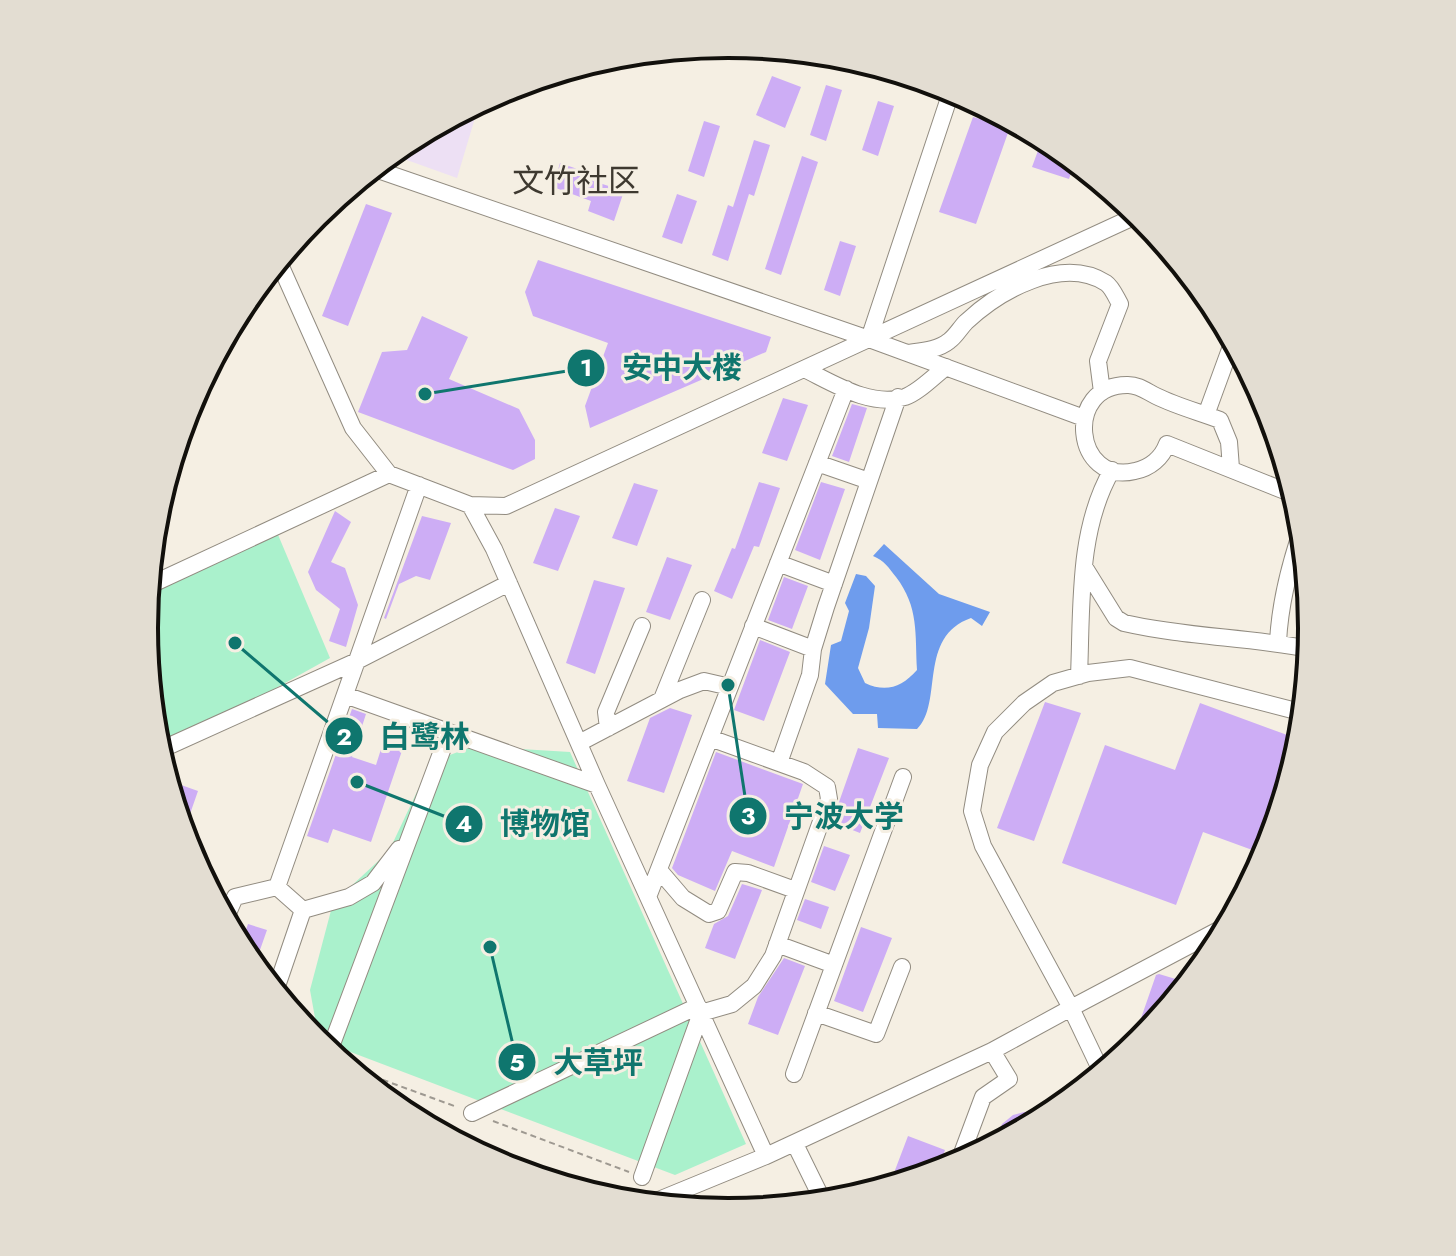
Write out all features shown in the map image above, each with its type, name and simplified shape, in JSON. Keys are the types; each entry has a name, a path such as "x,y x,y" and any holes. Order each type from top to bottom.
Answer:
{"street":[{"path":"869,339 948,102"},
{"path":"386,173 869,339 1084,418"},
{"path":"283,272 353,428 389,474 470,505 506,506 1126,220"},
{"path":"908,353 936,348 950,340 965,323 991,303 1030,281 1072,272 1108,284 1120,304 1098,361 1102,392"},
{"path":"1206,415 1228,355"},
{"path":"804,369 846,389 880,399 907,396 946,367"},
{"path":"1231,468 1226,431 1220,420 1130,385 1115,386 1102,392 1092,402 1084,418 1082,429 1085,443 1092,456 1112,470 1130,472 1144,469 1156,461 1167,444 1281,489"},
{"path":"648,897 846,389"},
{"path":"779,763 810,675 813,649 834,584 898,397"},
{"path":"817,463 869,481"},
{"path":"1079,676 1085,568 1092,518 1100,490 1112,470"},
{"path":"160,580 389,474"},
{"path":"277,887 419,485"},
{"path":"470,505 494,549 597,785 766,1156"},
{"path":"1278,642 1279,612 1293,556"},
{"path":"778,563 834,584"},
{"path":"1085,568 1116,618 1124,623 1198,636 1298,646"},
{"path":"170,745 357,661 509,583"},
{"path":"662,699 702,600"},
{"path":"608,728 606,712 642,626"},
{"path":"753,626 813,649"},
{"path":"1097,1063 983,846 972,811 980,765 995,732 1024,703 1053,683 1130,668 1292,710"},
{"path":"579,743 662,699 704,681 730,687"},
{"path":"345,695 597,785"},
{"path":"334,1039 449,732"},
{"path":"472,1113 700,1010 732,1004 754,986 777,944 829,799 827,787 804,772 710,738"},
{"path":"794,1074 903,777"},
{"path":"303,910 349,897 373,883 411,834"},
{"path":"659,870 683,898 709,914 718,911 735,872 748,873 795,890"},
{"path":"277,887 303,910"},
{"path":"231,907 235,897 277,887"},
{"path":"279,979 303,910"},
{"path":"671,1195 795,1144 992,1051 1208,936"},
{"path":"777,944 834,965"},
{"path":"816,1013 876,1034 902,967"},
{"path":"642,1177 700,1010"},
{"path":"965,1146 983,1097 1009,1079 992,1051"},
{"path":"795,1144 818,1190"}],"path":[{"path":"379,1079 642,1177"}],"shaded area":[{"path":"475,117 457,178 404,159"}],"green space":[{"path":"276,530 330,658 171,747 159,665 159,589"},
{"path":"474,746 570,752 746,1144 675,1175 344,1050 316,1021 310,990 333,903 389,851 431,762"}],"water":[{"path":"884,544 939,594 990,612 982,626 971,618 954,627 944,640 937,655 925,718 917,729 878,728 877,714 853,714 825,684 831,645 841,641 849,611 845,603 856,574 866,576 875,586 869,628 858,668 865,683 880,688 893,687 906,681 917,670 914,621 909,599 888,567 873,556"}],"building":[{"path":"772,76 801,87 785,128 756,115"},
{"path":"826,85 842,90 826,141 810,135"},
{"path":"878,101 894,106 878,156 862,150"},
{"path":"973,117 1008,132 976,224 939,212"},
{"path":"704,121 720,126 704,177 688,171"},
{"path":"754,140 770,145 754,196 749,194 728,261 712,255 728,205 733,207"},
{"path":"1038,150 1071,173 1069,179 1032,167"},
{"path":"802,156 818,162 781,275 765,269"},
{"path":"560,163 589,173 587,179 624,191 614,221 588,211 591,201 553,187"},
{"path":"677,194 697,201 682,244 662,237"},
{"path":"366,204 392,213 348,326 322,316"},
{"path":"840,241 856,246 840,296 824,290"},
{"path":"538,260 771,337 766,352 590,428 585,406 608,343 533,316 525,292"},
{"path":"422,316 468,337 449,379 519,409 535,440 535,459 513,470 358,412 382,352 407,350"},
{"path":"783,398 808,405 787,461 762,453"},
{"path":"852,404 867,408 849,462 832,456"},
{"path":"759,482 780,488 759,547 754,546 732,599 714,591 732,548 735,549"},
{"path":"821,482 845,489 820,560 795,550"},
{"path":"634,483 658,490 637,546 612,538"},
{"path":"555,508 580,516 558,571 533,563"},
{"path":"335,511 351,522 331,562 345,568 358,605 346,647 329,641 340,609 316,590 308,572"},
{"path":"422,516 451,523 430,580 416,576 399,584 386,619 384,618"},
{"path":"667,557 692,565 670,620 646,612"},
{"path":"784,577 808,586 792,629 768,620"},
{"path":"594,580 625,588 595,674 566,663"},
{"path":"760,640 790,652 764,721 734,710"},
{"path":"1045,702 1081,713 1034,841 997,828"},
{"path":"1200,703 1288,735 1279,776 1253,850 1203,832 1176,905 1062,863 1105,745 1175,770"},
{"path":"670,708 692,715 664,793 627,781 650,718"},
{"path":"352,709 366,714 352,757 376,765 387,730 407,736 371,842 333,829 328,843 307,836"},
{"path":"858,748 889,758 860,833 832,822"},
{"path":"716,752 803,784 774,867 732,851 715,891 678,875 672,868"},
{"path":"180,784 198,791 190,815"},
{"path":"824,846 850,855 835,891 811,882"},
{"path":"742,884 762,890 735,959 705,948 714,924 728,916"},
{"path":"805,899 829,907 821,929 797,920"},
{"path":"248,924 267,930 259,952 254,945 245,931"},
{"path":"861,927 892,938 863,1012 834,1001"},
{"path":"784,958 805,966 778,1035 748,1024 758,997"},
{"path":"1156,975 1177,979 1140,1022"},
{"path":"1028,1113 1000,1129 1002,1124 1013,1115"},
{"path":"908,1136 945,1150 943,1156 894,1173"}],"place":[{"name":"安中大楼","path":"425,394"},
{"name":"白鹭林","path":"235,643"},
{"name":"宁波大学","path":"728,685"},
{"name":"博物馆","path":"357,782"},
{"name":"大草坪","path":"490,947"}],"district":[{"name":"文竹社区","path":"576,181"}]}
